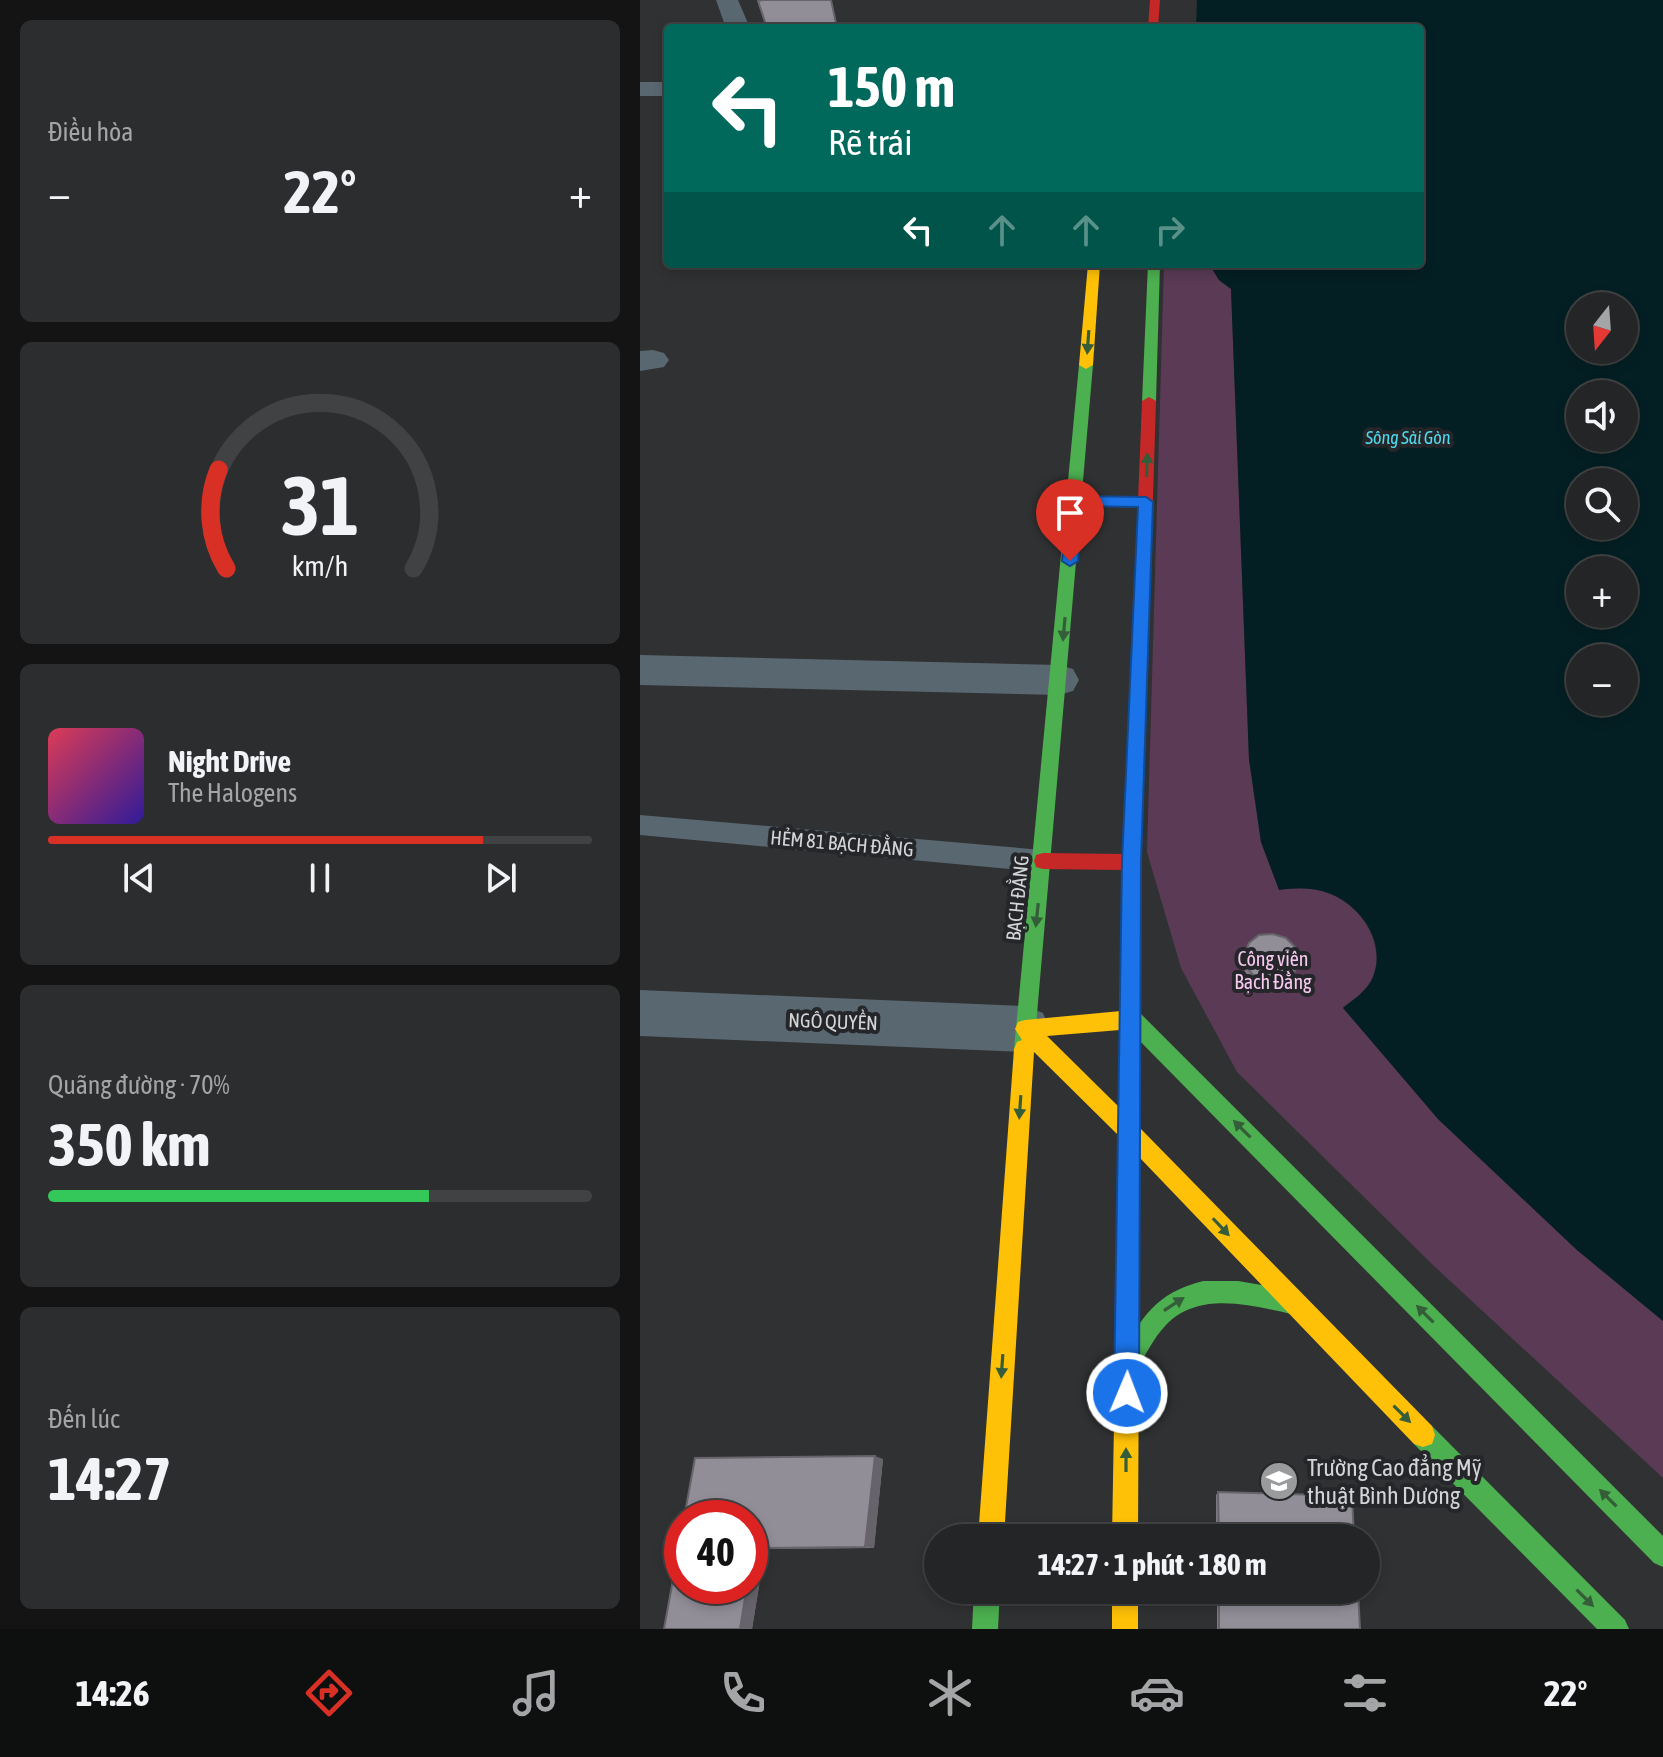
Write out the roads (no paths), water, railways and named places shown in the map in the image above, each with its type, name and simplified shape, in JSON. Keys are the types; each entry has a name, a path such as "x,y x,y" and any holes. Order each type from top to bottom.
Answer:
{"street":[{"path":"727,0 736,24"},
{"path":"1153,24 1155,0"},
{"path":"640,89 664,89"},
{"name":"BẠCH ĐẰNG","path":"992,1524 1025,1029 1059,680 1083,502 1094,268"},
{"path":"1125,1524 1139,502 1154,268"},
{"path":"640,670 1059,680"},
{"path":"1043,861 1132,862"},
{"name":"NGÔ QUYỀN","path":"640,1013 1025,1029"},
{"path":"1025,1029 1132,1019"},
{"path":"1132,1019 1663,1554"},
{"path":"1025,1029 1130,1129 1291,1302 1616,1629"},
{"path":"1127,1364 1158,1315 1191,1293 1230,1290 1291,1302"},
{"path":"985,1629 986,1604"},
{"path":"1125,1604 1125,1629"}],"lane":[{"name":"HẺM 81 BẠCH ĐẰNG","path":"640,825 1043,861"}],"water":[{"name":"Sông Sài Gòn","path":"1197,0 1663,0 1663,1321 1577,1250 1438,1119 1343,1008 1364,991 1377,963 1373,936 1357,912 1347,903 1322,891 1279,890 1261,842 1249,759 1231,289 1219,280 1212,268 1424,268 1424,24 1196,24"}],"place":[{"name":"Trường Cao đẳng Mỹ thuật Bình Dương","path":"1279,1481"}],"park label":[{"name":"Công viên Bạch Đằng","path":"1273,970"}]}
